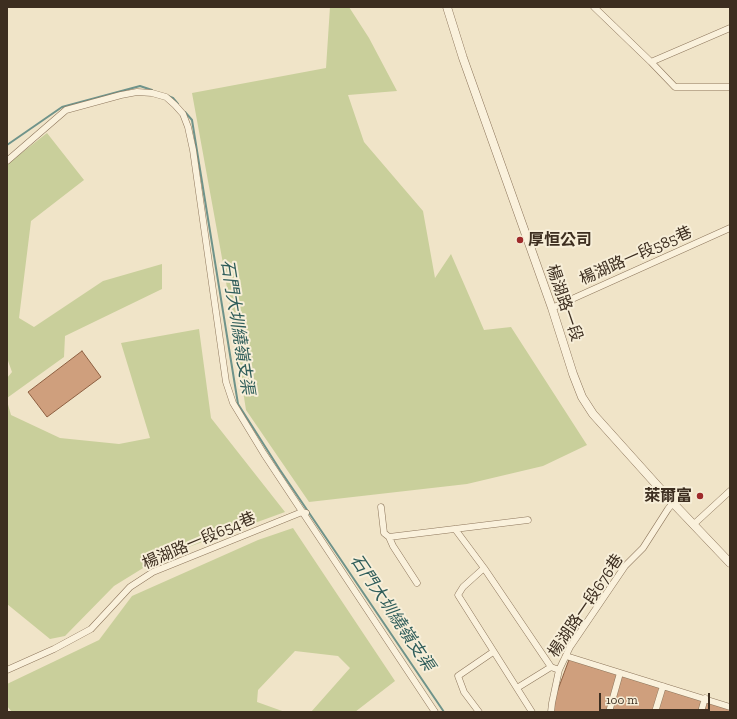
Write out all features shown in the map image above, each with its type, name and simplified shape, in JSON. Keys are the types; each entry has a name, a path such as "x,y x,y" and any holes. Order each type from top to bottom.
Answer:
{"street":[{"name":"楊湖路一段","path":"447,7 463,58 582,397 593,414 693,525 730,563"},
{"path":"594,7 675,86 730,87"},
{"path":"651,62 730,28"},
{"path":"7,161 66,110 137,92 152,93 166,97 183,114 188,127 191,142 226,382 233,403 264,454 305,513 435,712"},
{"name":"楊湖路一段585巷","path":"552,308 730,228"},
{"path":"693,525 730,491"},
{"name":"楊湖路一段676巷","path":"551,712 559,670 570,647 625,566 643,548 673,503"},
{"path":"381,507 384,533 390,537 393,546 417,583"},
{"name":"楊湖路一段654巷","path":"7,670 54,649 91,629 130,587 153,572 305,513"},
{"path":"390,537 528,520"},
{"path":"455,529 484,568 551,667 559,670"},
{"path":"484,568 463,587 458,595 532,712"},
{"path":"479,712 464,692 458,676 493,652"},
{"path":"566,656 730,707"},
{"path":"517,688 551,667"},
{"path":"608,712 620,673"},
{"path":"655,712 663,686"},
{"path":"701,712 705,698"}],"green space":[{"path":"330,7 349,7 369,38 397,91 348,95 364,142 423,211 435,278 451,254 484,330 511,327 587,445 543,466 467,484 309,502 246,410 224,269 192,93 326,68"},
{"path":"47,133 84,180 31,221 19,318 34,327 103,281 162,264 162,289 65,336 64,357 7,398 7,378 12,372 7,358 7,166"},
{"path":"199,329 211,418 285,512 161,557 114,586 65,636 50,639 7,604 7,401 11,415 60,438 119,444 150,438 121,343"},
{"path":"293,528 395,681 355,712 311,712 350,668 338,656 295,651 258,690 257,702 285,712 12,712 7,706 7,684 99,640 132,596 258,540"}],"building":[{"path":"82,351 101,377 47,417 28,392"},
{"path":"570,657 730,707 730,712 552,712 553,703"}],"waterway":[{"name":"石門大圳繞嶺支渠","path":"7,145 62,107 140,86 152,90"},
{"name":"石門大圳繞嶺支渠","path":"168,96 173,98 178,104"},
{"name":"石門大圳繞嶺支渠","path":"185,112 192,120 238,404 280,470 444,712"}],"place":[{"name":"厚恒公司","path":"520,240"},
{"name":"萊爾富","path":"700,496"}]}
